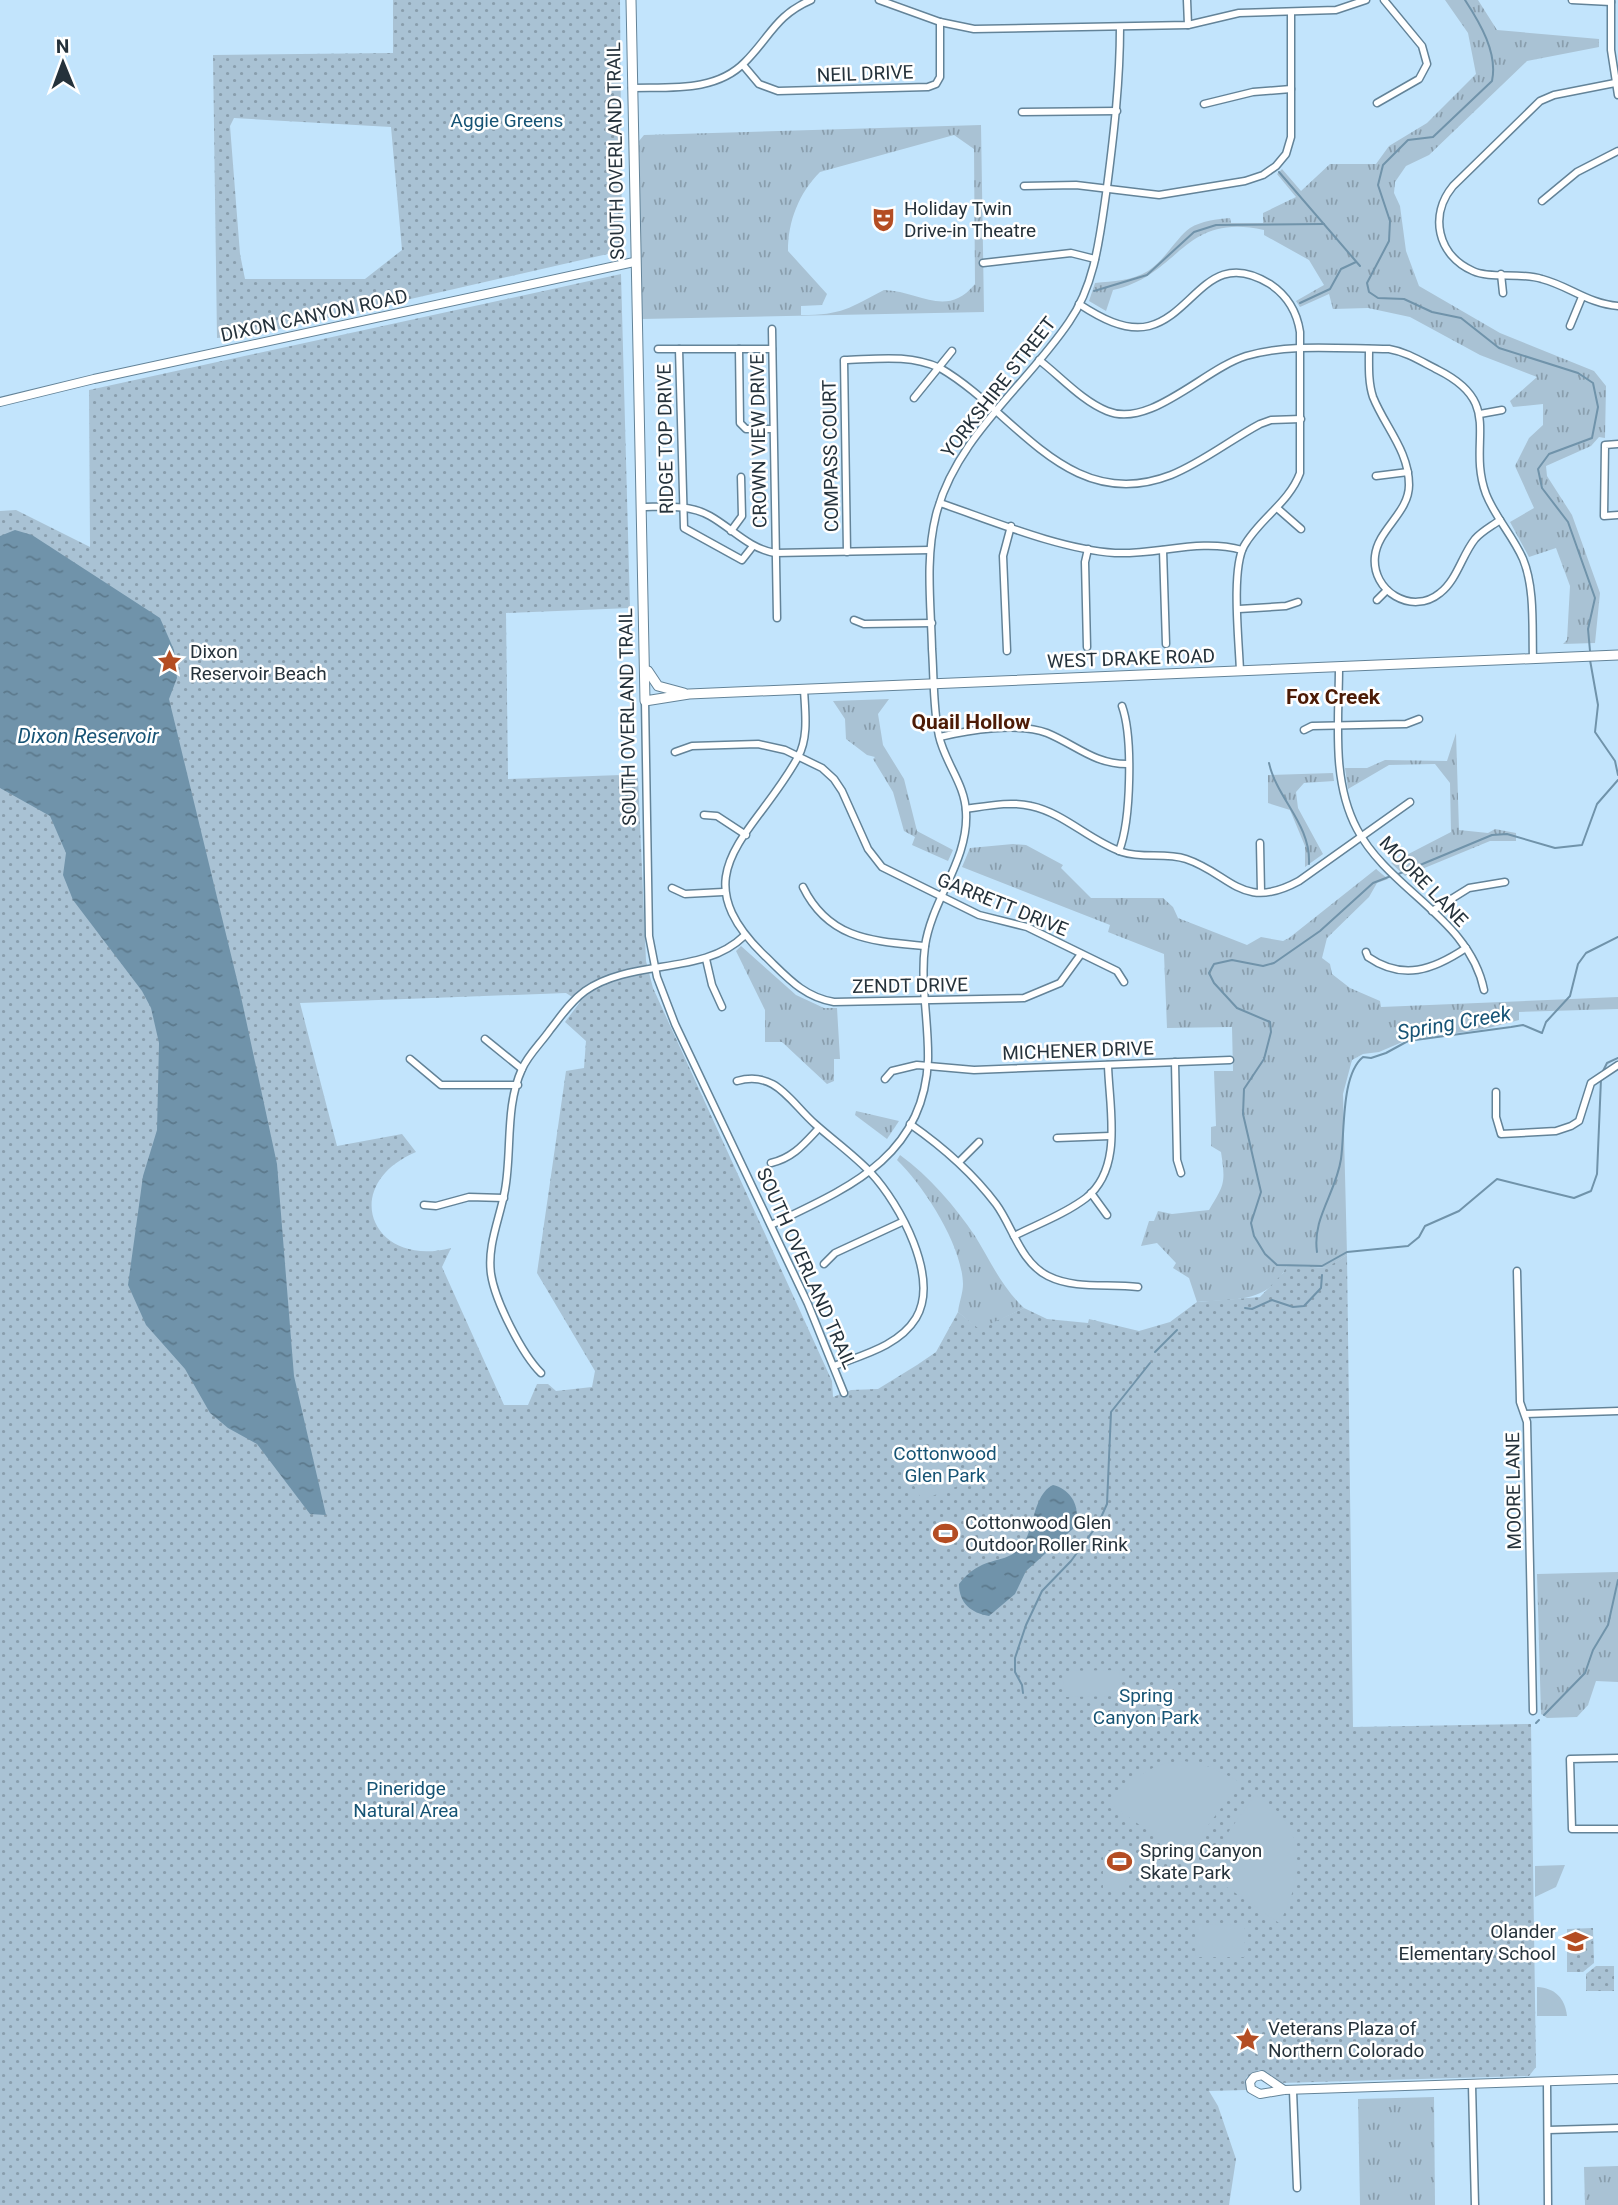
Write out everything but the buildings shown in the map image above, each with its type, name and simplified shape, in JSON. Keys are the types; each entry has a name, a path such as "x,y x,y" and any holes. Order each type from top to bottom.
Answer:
{"main road":[{"name":"SOUTH OVERLAND TRAIL","path":"631,0 634,262 645,701"},
{"name":"WEST DRAKE ROAD","path":"645,701 689,694 1618,656"},
{"path":"645,664 649,677 657,686 689,694"}],"street":[{"path":"632,88 705,84 743,65 776,23 811,0"},
{"path":"879,0 940,22 974,29 1188,25 1239,13 1346,8 1366,0"},
{"path":"1187,0 1188,25"},
{"path":"1344,0 1346,8"},
{"path":"1377,103 1419,79 1427,64 1422,46 1384,0"},
{"path":"1572,0 1611,1 1615,83 1618,95"},
{"path":"1024,186 1076,185 1159,195 1263,176 1276,166 1290,146 1291,12"},
{"name":"NEIL DRIVE","path":"743,65 759,85 778,91 928,87 936,84 940,76 940,22"},
{"name":"YORKSHIRE STREET","path":"771,1225 847,1188 871,1172 897,1145 910,1124 923,1091 927,1065 925,946 939,896 963,847 966,809 961,786 940,737 934,683 930,550 940,503 965,451 1039,360 1079,304 1095,259 1118,111 1120,27"},
{"path":"1615,83 1554,94 1540,101 1452,186 1443,200 1438,220 1443,242 1453,257 1473,271 1539,278 1581,297 1618,306"},
{"path":"1204,104 1252,92 1291,89"},
{"path":"1022,112 1118,111"},
{"path":"1542,201 1577,172 1618,151"},
{"path":"983,263 1071,254 1095,259"},
{"name":"DIXON CANYON ROAD","path":"0,402 107,376 634,262"},
{"path":"1079,304 1118,323 1130,327 1148,327 1162,321 1209,281 1231,274 1246,275 1266,282 1286,298 1298,322 1301,350 1300,473 1293,490 1242,550 1237,573 1240,671"},
{"path":"1501,274 1503,293"},
{"path":"1570,326 1581,297"},
{"name":"CROWN VIEW DRIVE","path":"772,329 777,618"},
{"path":"658,349 772,349"},
{"name":"RIDGE TOP DRIVE","path":"679,349 684,528 742,560 753,546"},
{"path":"739,349 740,423 750,429 773,429"},
{"path":"1369,349 1371,391 1404,456 1408,472 1407,498 1377,547 1377,577 1387,590 1408,601 1434,597 1446,587 1475,539 1500,520"},
{"path":"914,398 953,351"},
{"path":"1039,360 1098,407 1129,415 1154,408 1238,359 1273,351 1397,351 1457,380 1469,391 1480,414 1482,477 1486,493 1527,571 1532,659"},
{"name":"COMPASS COURT","path":"847,552 844,360 903,358 940,368"},
{"path":"940,368 1060,465 1085,477 1119,484 1146,482 1170,475 1271,420 1301,419"},
{"path":"1480,414 1502,410"},
{"path":"1618,444 1605,445 1604,516 1618,515"},
{"path":"1376,476 1408,472"},
{"path":"731,531 742,516 741,477"},
{"path":"940,503 1087,549 1129,553 1216,545 1242,550"},
{"path":"641,507 682,507 708,515 753,546 775,554 930,550"},
{"path":"1277,508 1301,529"},
{"path":"1007,651 1003,556 1011,526"},
{"path":"1087,549 1087,647"},
{"path":"1163,550 1166,644"},
{"path":"1377,600 1387,590"},
{"path":"1239,609 1286,606 1298,602"},
{"path":"854,620 864,624 932,623"},
{"name":"MOORE LANE","path":"1339,667 1341,782 1348,808 1362,836 1387,869 1432,911 1466,948 1485,990"},
{"path":"672,888 685,894 723,892 728,866 799,756 805,726 804,689"},
{"name":"SOUTH OVERLAND TRAIL","path":"645,701 647,911 654,968 675,1024 771,1225 844,1393"},
{"path":"1119,851 1128,826 1127,724 1122,706"},
{"path":"1304,730 1406,724 1419,719"},
{"path":"940,737 969,730 1030,729 1050,734 1098,761 1127,764"},
{"name":"GARRETT DRIVE","path":"675,752 692,746 758,744 778,747 799,756 828,773 838,785 875,860 891,872 979,915 1027,927 1117,971 1124,982"},
{"path":"966,809 1010,804 1032,806 1119,851 1187,859 1231,886 1261,892 1283,888 1299,881 1410,803"},
{"path":"704,815 717,816 746,835"},
{"path":"1260,843 1261,892"},
{"path":"1432,911 1469,888 1505,882"},
{"path":"803,887 809,900 843,931 874,941 925,946"},
{"name":"ZENDT DRIVE","path":"723,892 732,919 744,936 799,989 818,999 834,1002 1024,998 1060,983 1081,954"},
{"path":"541,1373 530,1362 500,1300 491,1273 491,1248 504,1198 509,1135 522,1069 572,1002 584,991 602,982 654,968 706,959 730,949 744,936"},
{"path":"1366,952 1368,957 1385,967 1413,972 1438,966 1466,948"},
{"path":"706,959 712,985 722,1007"},
{"path":"485,1039 522,1069"},
{"path":"410,1059 441,1085 517,1084"},
{"name":"MICHENER DRIVE","path":"885,1079 892,1071 927,1065 974,1070 1230,1060"},
{"path":"1175,1062 1177,1160 1181,1172"},
{"path":"1014,1236 1091,1193 1108,1165 1108,1065"},
{"path":"1496,1092 1496,1118 1501,1133 1556,1132 1578,1121 1591,1083 1618,1065"},
{"path":"737,1081 749,1078 778,1086 819,1128 871,1172 886,1191 902,1222 925,1277 925,1293 919,1313 905,1331 892,1341 834,1366"},
{"path":"910,1124 941,1144 959,1162 997,1206 1032,1264 1049,1276 1088,1285 1138,1287"},
{"path":"771,1163 787,1160 819,1128"},
{"path":"1057,1138 1110,1136"},
{"path":"959,1162 979,1142"},
{"path":"1091,1193 1107,1215"},
{"path":"424,1205 436,1206 469,1197 504,1198"},
{"path":"824,1264 835,1253 902,1222"},
{"name":"MOORE LANE","path":"1517,1271 1520,1402 1525,1414 1533,1711"},
{"path":"1525,1414 1618,1411"},
{"path":"1618,1758 1570,1759 1572,1829 1618,1829"},
{"path":"1284,2090 1618,2079"},
{"path":"1547,2083 1548,2205"},
{"path":"1472,2085 1475,2205"},
{"path":"1293,2091 1297,2189"},
{"path":"1548,2130 1618,2128"}],"green space":[{"name":"Aggie Greens","path":"393,0 620,0 622,244 612,253 253,335 217,338 213,55 393,53","holes":["234,118 391,127 402,250 365,279 245,279 240,254 230,126"]},
{"path":"1445,0 1478,0 1497,30 1599,39 1599,47 1527,61 1429,155 1406,166 1395,182 1394,193 1400,206 1406,251 1419,286 1500,333 1594,371 1606,386 1605,438 1599,437 1591,446 1546,466 1547,476 1572,515 1600,593 1595,643 1563,644 1567,640 1570,586 1556,548 1529,557 1510,522 1534,508 1515,466 1529,438 1543,425 1543,404 1513,407 1510,401 1537,377 1480,355 1410,317 1368,308 1333,309 1329,294 1300,307 1296,301 1324,285 1309,260 1264,235 1264,230 1237,227 1215,230 1198,237 1154,272 1113,290 1106,311 1089,301 1095,283 1129,279 1148,271 1194,226 1230,218 1231,223 1263,223 1263,213 1296,197 1277,174 1282,169 1301,191 1330,164 1376,164 1389,146 1427,123 1476,74 1468,33"},
{"path":"981,125 984,312 642,319 639,141 644,135","holes":["954,135 974,149 975,284 954,300 943,302 884,290 845,309 827,314 801,315 801,306 822,305 827,294 788,251 796,208 806,189 820,172"]},
{"name":"Pineridge Natural Area","path":"621,274 630,608 506,613 508,779 621,775 638,778 646,961 653,988 832,1381 833,1397 851,1390 878,1389 917,1365 936,1352 958,1312 979,1329 1024,1308 1047,1319 1088,1323 1089,1319 1139,1331 1170,1322 1197,1302 1260,1297 1283,1273 1287,1265 1326,1268 1347,1255 1353,1727 1531,1724 1536,2067 1529,2076 1280,2083 1267,2072 1259,2070 1246,2078 1246,2090 1209,2091 1218,2106 1236,2159 1229,2205 0,2205 0,511 16,510 90,547 89,390","holes":["566,993 580,1002 565,1022 586,1041 584,1068 566,1071 537,1273 595,1371 592,1387 556,1391 548,1384 537,1384 528,1405 504,1405 442,1267 451,1248 423,1251 401,1246 384,1236 374,1220 372,1202 377,1184 392,1166 416,1152 402,1134 337,1146 300,1003"]},
{"path":"889,699 878,714 883,745 904,779 917,831 953,850 948,861 912,845 915,837 904,831 893,792 873,759 875,757 867,755 846,739 845,719 833,701"},
{"path":"1456,733 1459,830 1488,833 1495,829 1516,833 1516,841 1490,841 1405,876 1391,863 1451,832 1450,783 1435,764 1389,765 1348,789 1345,768 1367,768 1385,760 1447,761"},
{"path":"1333,773 1334,781 1304,783 1296,792 1298,808 1323,854 1305,867 1305,846 1290,810 1268,803 1268,775"},
{"path":"1026,845 1063,865 1061,868 1091,898 1163,898 1173,907 1178,918 1247,945 1261,937 1283,941 1289,938 1376,869 1388,879 1377,883 1369,897 1327,938 1322,958 1330,964 1332,974 1350,988 1380,1001 1381,1007 1618,997 1618,1009 1519,1012 1519,1020 1485,1029 1407,1040 1352,1060 1343,1094 1347,1255 1327,1268 1287,1265 1271,1287 1249,1297 1197,1302 1189,1278 1173,1268 1176,1263 1157,1243 1141,1246 1149,1221 1154,1221 1158,1211 1172,1214 1209,1210 1221,1189 1221,1152 1211,1146 1211,1127 1216,1126 1214,1071 1233,1071 1232,1027 1167,1028 1164,954 1108,932 1110,925 962,867 970,848"},
{"path":"741,946 796,995 824,1008 837,1008 840,1059 834,1059 834,1081 827,1084 782,1042 765,1042 765,1010 736,951"},
{"path":"856,1111 899,1121 887,1139 855,1115"},
{"path":"900,1155 921,1172 950,1203 975,1236 1003,1282 1024,1308 979,1330 958,1312 963,1284 956,1252 940,1217 919,1185 897,1160"},
{"name":"Cottonwood Glen Park","path":"920,1458 946,1464 958,1486 922,1500 903,1466"},
{"path":"1618,1572 1618,1682 1596,1681 1588,1705 1577,1717 1547,1718 1541,1714 1537,1574"},
{"path":"1119,1670 1120,1696 1064,1697 1063,1671"},
{"path":"1184,1761 1211,1767 1240,1782 1187,1854 1182,1855 1110,1804 1125,1787 1142,1774 1161,1765"},
{"path":"1255,1795 1275,1809 1287,1823 1296,1851 1295,1882 1279,1923 1205,1872 1204,1866"},
{"name":"Spring Canyon Skate Park","path":"1103,1851 1135,1851 1140,1870 1130,1871 1122,1889 1103,1889"},
{"path":"1565,1865 1556,1887 1535,1897 1535,1866"},
{"path":"1244,1924 1244,1957 1196,1957 1195,1925"},
{"path":"1593,1928 1594,1963 1583,1972 1567,1972 1567,1929"},
{"path":"1596,1966 1614,1966 1614,1991 1586,1991 1586,1974"},
{"path":"1537,1987 1549,1989 1558,1995 1567,2016 1537,2016"},
{"path":"1434,2097 1435,2205 1360,2205 1358,2099"},
{"path":"1618,2166 1618,2205 1585,2205 1584,2167"}],"water":[{"name":"Dixon Reservoir","path":"15,530 32,535 160,618 174,650 177,678 169,699 240,992 277,1164 294,1376 326,1515 310,1514 257,1444 228,1428 210,1413 185,1369 146,1325 128,1285 143,1176 157,1130 159,1043 151,1008 142,991 73,900 63,875 66,853 50,816 0,788 0,536"},
{"path":"1053,1485 1066,1491 1074,1501 1077,1514 1075,1527 1026,1571 1015,1594 989,1616 972,1610 961,1597 959,1584 976,1568 1007,1557 1020,1548 1029,1533 1041,1497"}],"waterway":[{"path":"1465,0 1482,28 1490,49 1492,81 1433,137 1408,140 1383,165 1378,185 1390,221 1389,241 1367,283 1369,292 1378,298 1404,299 1432,312 1461,318 1499,348 1578,373 1593,383 1598,407 1592,438 1549,454 1538,469 1542,488 1568,522 1595,598 1588,629 1590,651"},
{"path":"1279,172 1360,266"},
{"path":"1094,291 1147,275 1194,232 1216,225 1324,224"},
{"path":"1300,303 1330,289 1341,269 1356,262"},
{"path":"1590,660 1598,705 1595,732 1615,761 1618,775"},
{"path":"1269,763 1273,776 1305,836 1309,864"},
{"path":"1396,875 1492,835 1507,834 1555,848 1582,845 1597,804 1618,780"},
{"path":"1391,876 1373,883 1320,931 1274,963 1263,966 1232,960 1214,964 1209,973 1214,983 1237,1008 1270,1022 1271,1032 1264,1059 1244,1089 1243,1114 1261,1192 1251,1223 1254,1236 1265,1254 1277,1265 1322,1266 1347,1252 1408,1246 1419,1237 1425,1226 1459,1211 1497,1179 1574,1198 1591,1191 1597,1174 1601,1079"},
{"name":"Spring Creek","path":"1317,1252 1318,1228 1341,1159 1347,1090 1356,1065 1363,1057 1371,1058 1386,1053 1408,1041 1523,1025 1542,1033 1546,1022 1570,996 1578,964 1586,953 1618,937"},
{"path":"1602,1073 1607,1063 1618,1058"},
{"name":"Spring Creek","path":"1245,1308 1252,1309 1272,1300 1293,1307 1304,1306 1321,1288 1322,1275"},
{"name":"Spring Creek","path":"1155,1352 1177,1330"},
{"name":"Spring Creek","path":"1098,1524 1107,1504 1111,1412 1150,1363"},
{"name":"Spring Creek","path":"1023,1693 1015,1672 1015,1658 1026,1625 1042,1591 1071,1561 1093,1531"},
{"path":"1544,1715 1585,1673 1593,1650 1608,1625 1618,1580"},
{"path":"1536,1723 1539,1720"}],"place":[{"name":"Holiday Twin Drive-in Theatre","path":"884,219"},
{"name":"Dixon Reservoir Beach","path":"170,662"},
{"name":"Cottonwood Glen Outdoor Roller Rink","path":"945,1533"},
{"name":"Spring Canyon Skate Park","path":"1120,1861"},
{"name":"Olander Elementary School","path":"1576,1942"},
{"name":"Veterans Plaza of Northern Colorado","path":"1248,2039"}],"district":[{"name":"Fox Creek","path":"1333,697"},
{"name":"Quail Hollow","path":"971,722"}],"park label":[{"name":"Spring Canyon Park","path":"1146,1706"}]}
